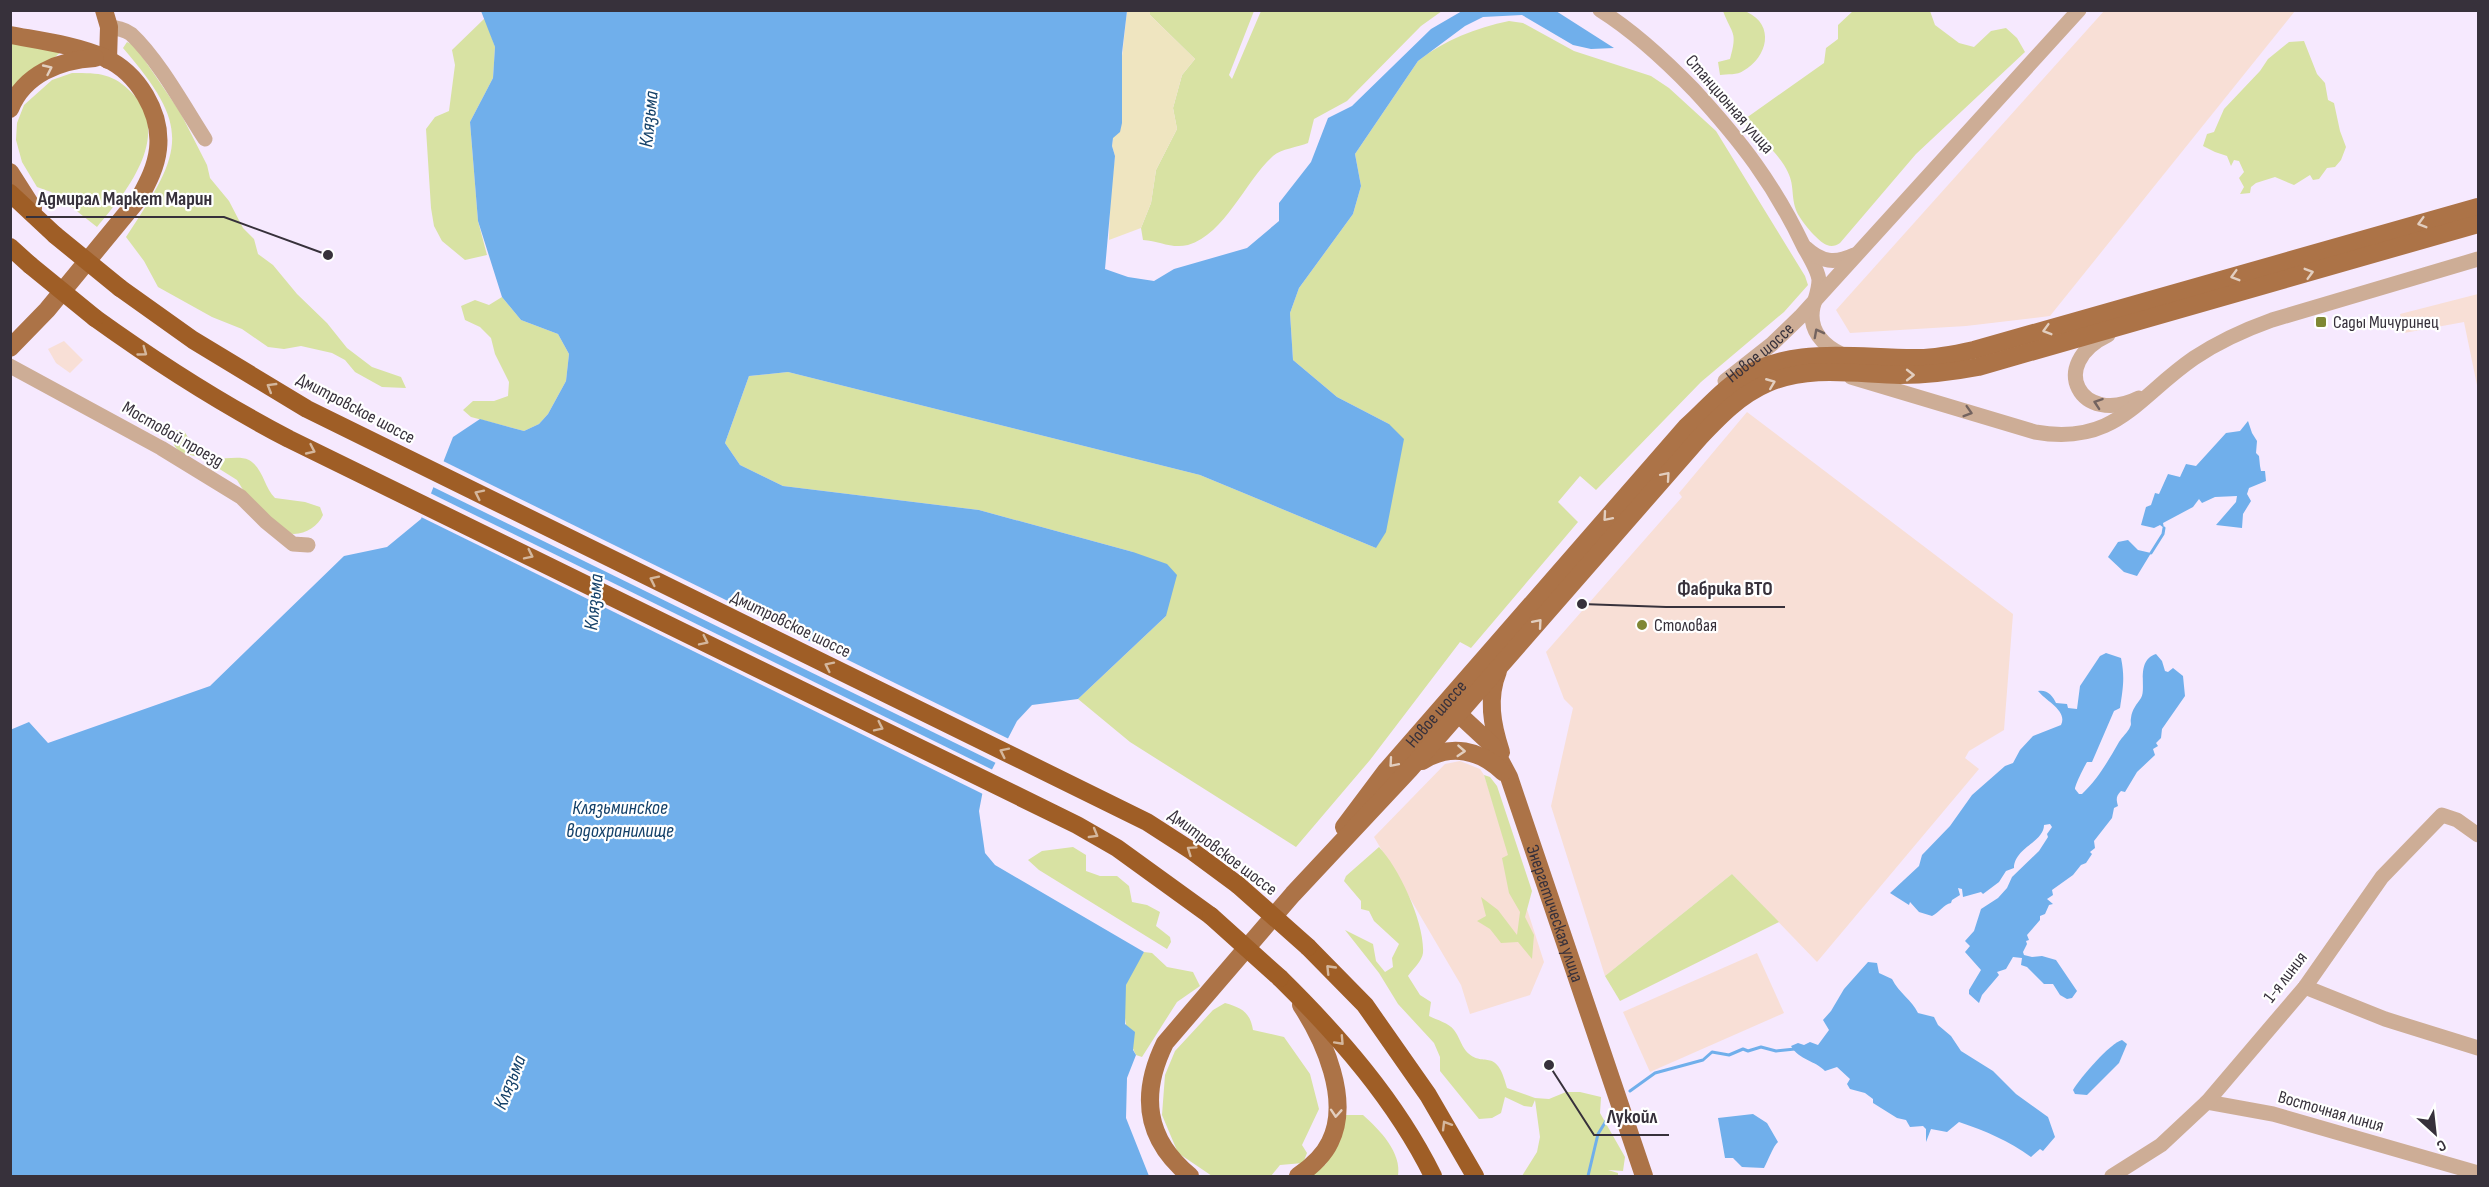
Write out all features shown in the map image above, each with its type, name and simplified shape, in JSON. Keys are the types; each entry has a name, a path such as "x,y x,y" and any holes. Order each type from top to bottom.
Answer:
{"highway":[{"name":"Дмитровское шоссе","path":"10,193 55,235 120,288 193,340 307,409 1147,822 1192,851 1238,885 1308,946 1365,1005 1428,1095 1475,1176"},
{"path":"10,247 95,318 167,370 225,406 289,440 382,483 1042,807 1117,848 1211,915 1283,980 1353,1055 1400,1120 1433,1176"}],"main road":[{"path":"106,19 106,59"},
{"path":"10,35 69,46 106,59 132,78 149,102 158,132 156,162 140,197 47,310 10,348"},
{"path":"10,109 23,88 38,74 72,60 106,59"},
{"path":"10,172 25,198 55,235"},
{"path":"1687,426 1733,383 1753,372 1799,357 1841,354 1921,358 1974,350 2478,207"},
{"name":"Новое шоссе","path":"1306,880 1386,771 1452,708 1725,411 1752,391 1778,380 1803,374 1831,372 1922,375 1999,361 2478,224"},
{"path":"10,254 30,265"},
{"name":"Новое шоссе","path":"1493,662 1687,426"},
{"path":"1493,662 1492,715 1509,777"},
{"name":"Новое шоссе","path":"1306,880 1410,769 1452,708"},
{"name":"Энергетическая улица","path":"1452,708 1492,745 1509,777 1644,1176"},
{"path":"1410,769 1438,752 1457,750 1485,756 1509,777"},
{"path":"1190,1176 1180,1168 1162,1145 1154,1126 1149,1085 1155,1063 1165,1042 1188,1014 1306,880"},
{"path":"1283,980 1315,1027 1327,1052 1337,1103 1330,1142 1316,1162 1298,1176"}],"street":[{"name":"Станционная улица","path":"1600,10 1636,35 1669,64 1725,124 1753,158 1770,184 1825,281"},
{"name":"Новое шоссе","path":"1687,426 1716,390 1772,344 1815,302 1825,281 1857,254 2079,10"},
{"path":"106,19 130,34 173,89 205,139"},
{"path":"1804,246 1814,255 1832,262 1843,261 1857,254"},
{"path":"1831,372 2046,434 2072,435 2107,426 2124,417 2179,369 2211,347 2254,326 2478,259"},
{"path":"1815,302 1812,316 1814,329 1822,342 1841,354"},
{"path":"2152,317 2109,334 2089,345 2078,360 2076,377 2085,397 2099,405 2119,406 2153,392"},
{"name":"Мостовой проезд","path":"10,366 161,448 241,497 293,544 308,545"},
{"name":"1-я линия","path":"2112,1176 2162,1145 2207,1102 2305,987 2382,877 2442,815 2457,820 2478,835"},
{"path":"2305,987 2385,1018 2478,1048"},
{"name":"Восточная линия","path":"2207,1102 2273,1114 2478,1173"}],"shaded area":[{"path":"2104,11 2295,11 2050,316 1966,326 1850,333 1836,310"},
{"path":"2478,294 2478,390 2464,322 2404,333 2400,314"},
{"path":"64,341 83,360 70,373 56,363 48,349"},
{"path":"1747,412 2013,614 2004,730 1969,751 1965,758 1979,769 1817,962 1732,874 1605,976 1551,806 1573,708 1564,699 1546,652 1682,497 1679,493"},
{"path":"1460,761 1480,769 1484,775 1544,962 1530,995 1470,1014 1461,985 1374,837 1445,764"},
{"path":"1757,953 1784,1013 1650,1072 1623,1012"}],"green space":[{"path":"1742,10 1756,18 1762,25 1765,41 1763,50 1751,65 1738,73 1720,75 1718,62 1730,59 1734,43 1733,34 1723,11"},
{"path":"1150,11 1254,11 1229,75 1232,79 1261,11 1442,11 1421,26 1347,101 1314,119 1308,143 1273,156 1213,230 1188,245 1176,246 1143,240 1141,228 1151,203 1156,170 1177,129 1173,108 1182,75 1195,59 1150,15"},
{"path":"1853,11 1930,11 1935,25 1959,43 1974,47 1991,31 2006,28 2017,38 2025,52 1916,154 1840,243 1830,246 1814,235 1798,214 1790,178 1780,159 1742,121 1824,63 1826,48 1838,39 1838,25"},
{"path":"485,18 495,47 493,78 470,122 478,221 487,255 465,260 442,241 434,226 426,129 435,117 449,111 455,65 452,50"},
{"path":"1509,21 1523,23 1574,51 1651,76 1669,88 1716,131 1805,276 1808,285 1784,312 1701,382 1596,490 1580,476 1558,502 1578,522 1471,648 1460,642 1370,760 1296,847 1130,742 1078,699 1166,616 1133,552 979,510 783,486 740,465 725,443 749,376 788,372 1200,475 1376,548 1389,424 1337,397 1293,360 1290,313 1299,288 1353,214 1361,186 1355,154 1418,61 1461,36"},
{"path":"11,40 62,51 11,95"},
{"path":"2304,41 2317,74 2325,83 2328,100 2334,103 2346,147 2341,160 2335,167 2327,168 2319,179 2313,180 2310,175 2294,185 2275,177 2256,183 2251,187 2250,193 2240,194 2244,187 2239,178 2244,172 2239,161 2234,160 2231,166 2227,156 2203,146 2207,134 2214,132 2224,109 2260,71 2268,59 2289,42"},
{"path":"127,42 135,46 180,112 207,165 210,178 229,201 243,228 254,239 258,254 273,265 347,348 372,367 401,377 406,388 382,387 355,372 345,360 332,353 301,346 284,349 268,347 242,329 212,317 158,287 144,261 126,237 145,208 169,161 172,141 170,121 161,100 146,76 123,48"},
{"path":"72,73 106,76 126,87 144,110 148,128 147,146 140,164 120,198 97,227 69,205 62,203 51,192 37,187 22,162 16,140 17,123 24,105 52,80"},
{"path":"502,297 521,320 558,334 569,354 566,381 548,414 539,424 524,431 471,417 463,410 473,401 494,401 508,396 509,382 495,354 491,338 480,327 465,320 461,306 475,300 489,305"},
{"path":"176,430 184,431 205,452 221,458 246,459 254,463 275,498 305,502 320,507 323,515 320,520 312,528 301,533 284,532 245,493 237,480 202,458 179,452 174,445 172,434"},
{"path":"1484,775 1490,777 1497,786 1532,891 1525,917 1534,935 1532,959 1518,942 1501,943 1490,929 1477,921 1486,916 1481,897 1498,910 1517,935 1520,912 1509,893 1502,858 1508,855"},
{"path":"1073,847 1086,855 1086,871 1100,876 1117,876 1129,886 1132,902 1147,905 1160,912 1156,926 1170,937 1171,942 1167,949 1039,870 1028,860 1042,851"},
{"path":"1379,847 1395,868 1420,927 1423,953 1408,976 1420,995 1431,1002 1429,1016 1452,1028 1464,1049 1472,1056 1494,1062 1503,1075 1507,1088 1535,1098 1549,1099 1566,1092 1580,1092 1601,1097 1600,1113 1625,1157 1623,1171 1608,1170 1618,1173 1618,1176 1522,1176 1537,1152 1540,1137 1535,1100 1532,1107 1524,1106 1505,1097 1501,1113 1492,1118 1479,1119 1440,1071 1440,1057 1434,1043 1398,1004 1379,973 1345,930 1373,944 1376,961 1385,972 1393,967 1392,958 1399,944 1374,921 1369,911 1361,909 1361,901 1344,881 1346,876"},
{"path":"1732,874 1779,922 1620,1001 1605,976"},
{"path":"1144,952 1152,953 1167,967 1193,972 1200,986 1177,1002 1142,1057 1136,1055 1130,1039 1125,1021 1124,1002 1127,981"},
{"path":"1225,1003 1244,1012 1250,1019 1253,1030 1284,1037 1310,1074 1319,1109 1302,1145 1307,1153 1303,1163 1280,1165 1271,1176 1212,1176 1178,1153 1162,1115 1165,1075 1175,1051 1213,1010"},
{"path":"1345,1115 1363,1115 1383,1135 1397,1159 1398,1176 1310,1176 1326,1164"}],"sand":[{"path":"1127,11 1150,11 1150,15 1195,59 1182,75 1173,108 1177,129 1156,170 1151,203 1141,228 1109,240 1110,199 1115,156 1112,146"}],"water":[{"name":"Клязьминское водохранилище","path":"481,11 1127,11 1122,53 1122,123 1120,132 1113,138 1112,146 1115,156 1105,269 1128,277 1154,281 1174,269 1247,248 1279,221 1279,203 1311,162 1328,118 1352,106 1431,29 1462,11 1556,11 1614,48 1591,49 1573,45 1522,15 1483,17 1465,26 1418,61 1355,154 1361,186 1353,214 1299,288 1290,313 1293,360 1337,397 1389,424 1404,439 1386,532 1376,548 1200,475 788,372 749,376 725,443 740,465 783,486 979,510 1133,552 1167,564 1177,575 1166,616 1078,699 1032,705 1017,721 984,785 979,811 985,853 995,865 1144,952 1126,985 1125,1024 1135,1032 1133,1050 1136,1055 1127,1078 1126,1118 1149,1176 11,1176 10,730 29,722 48,743 210,686 344,556 387,547 421,519 453,437 480,419 524,431 539,424 548,414 566,381 569,354 558,334 521,320 502,297 478,221 470,122 493,78 495,47"},
{"path":"2248,421 2257,441 2256,453 2259,456 2261,471 2265,471 2266,481 2249,488 2247,494 2251,501 2243,514 2242,528 2216,525 2236,502 2237,496 2215,497 2202,503 2199,499 2193,507 2163,523 2164,528 2160,525 2154,528 2141,525 2146,507 2151,505 2155,493 2159,494 2168,474 2180,477 2186,464 2196,466 2226,433 2240,431"},
{"path":"2128,540 2138,550 2151,553 2137,576 2124,572 2108,557 2118,542"},
{"path":"2106,653 2121,658 2123,683 2120,708 2114,711 2092,762 2087,762 2080,776 2075,789 2079,794 2082,794 2098,776 2129,729 2132,712 2143,694 2144,668 2150,657 2156,654 2162,661 2165,671 2168,672 2173,668 2183,676 2185,696 2162,729 2161,738 2156,743 2158,746 2153,749 2155,755 2137,772 2125,792 2121,791 2118,794 2118,806 2114,808 2112,818 2094,841 2095,848 2090,852 2092,854 2073,875 2052,890 2053,895 2047,899 2053,904 2049,905 2045,914 2040,916 2040,920 2027,935 2029,940 2026,941 2024,955 2056,960 2077,991 2072,998 2067,999 2060,995 2053,984 2044,984 2027,967 2021,965 2022,958 2013,957 2006,969 1997,972 1999,975 1982,995 1979,1003 1969,994 1969,990 1981,970 1965,952 1970,946 1965,941 1974,931 1981,909 1998,898 2007,888 2012,877 2039,851 2048,837 2047,834 2052,827 2050,824 2044,825 2039,836 2019,855 2014,868 2006,871 1999,882 1983,894 1981,892 1963,897 1962,889 1958,888 1960,895 1932,916 1919,912 1910,902 1909,905 1890,893 1919,866 1922,855 1950,826 1972,795 2005,766 2013,763 2020,750 2033,736 2061,725 2059,711 2038,691 2049,694 2056,703 2067,704 2068,708 2077,709 2080,686 2100,656"},
{"path":"1868,962 1877,963 1879,973 1892,979 1918,1013 1934,1017 1938,1025 1951,1036 1961,1051 1993,1071 2016,1094 2048,1117 2055,1137 2043,1151 2040,1149 2031,1157 1997,1137 1959,1122 1947,1132 1931,1129 1926,1142 1926,1129 1923,1126 1910,1127 1906,1120 1897,1118 1873,1103 1873,1099 1865,1093 1850,1089 1847,1084 1850,1079 1837,1067 1825,1071 1794,1051 1791,1046 1798,1043 1804,1045 1810,1042 1818,1045 1829,1030 1823,1020 1844,989"},
{"path":"2122,1040 2127,1044 2119,1063 2087,1095 2075,1094 2073,1090 2088,1070 2110,1047"},
{"path":"1753,1114 1767,1123 1778,1142 1764,1168 1742,1167 1733,1158 1725,1158 1718,1118"}],"pier":[{"path":"441,460 1011,740 998,764 431,486"},
{"path":"428,492 995,771 985,795 419,516"}],"waterway":[{"path":"2151,553 2163,534 2164,528"},
{"path":"1630,1091 1655,1073 1703,1060 1712,1052 1729,1055 1743,1049 1748,1051 1761,1047 1776,1051 1795,1049"},
{"path":"1588,1176 1598,1134 1606,1121"}],"place":[{"name":"Адмирал Маркет Марин","path":"328,255"},
{"name":"Сады Мичуринец","path":"2321,322"},
{"name":"Фабрика ВТО","path":"1582,604"},
{"name":"Столовая","path":"1642,625"},
{"name":"Лукойл","path":"1549,1065"}],"water label":[{"name":"Клязьма","path":"648,119"},
{"name":"Клязьма","path":"593,602"},
{"name":"Клязьма","path":"509,1082"}]}
